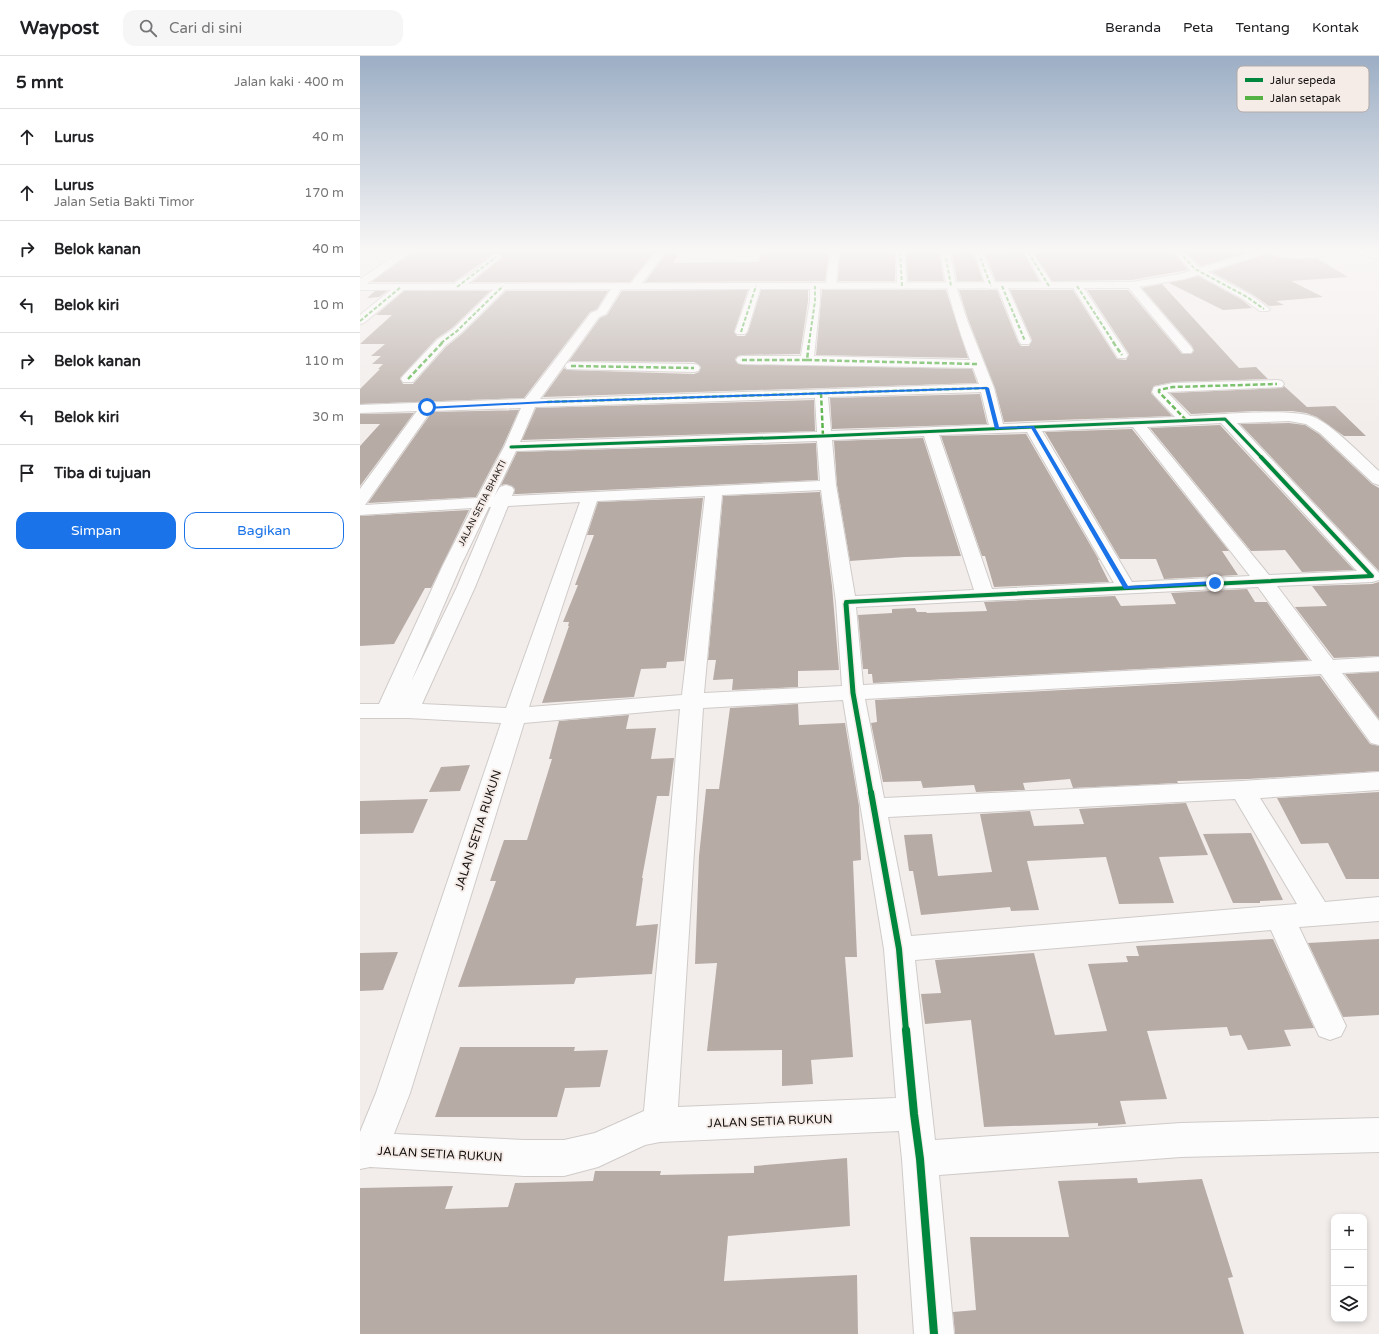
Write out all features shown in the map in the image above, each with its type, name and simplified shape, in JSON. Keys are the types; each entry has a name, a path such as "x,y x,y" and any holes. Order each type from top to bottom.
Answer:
{"street":[{"path":"360,320 370,312"},
{"path":"408,379 441,343 457,331 477,312"},
{"name":"JALAN SETIA BHAKTI","path":"397,711 466,587 501,501 518,447 529,404 604,315 602,312"},
{"path":"741,332 748,312"},
{"path":"807,360 814,312"},
{"path":"960,312 977,364 987,388 997,428"},
{"path":"1010,312 1024,341"},
{"path":"1094,312 1122,355"},
{"path":"1155,312 1187,350"},
{"name":"JALAN SETIA BHAKTI","path":"397,711 452,565 482,503 571,366 577,347"},
{"path":"742,360 977,364"},
{"path":"571,366 694,368"},
{"path":"1186,420 1159,392 1159,390 1173,387 1277,384"},
{"path":"360,409 987,388"},
{"path":"821,393 828,486 846,602 854,692 899,949 914,1114 920,1159 934,1334"},
{"path":"360,501 427,407"},
{"path":"518,447 1289,417 1310,420 1325,430 1379,480"},
{"path":"1225,419 1376,576"},
{"path":"1136,423 1264,582 1379,737"},
{"path":"1032,427 1126,588"},
{"path":"930,431 985,595"},
{"path":"360,510 590,496 828,486"},
{"path":"660,1125 692,701 714,490"},
{"name":"JALAN SETIA RUKUN","path":"590,496 515,716 393,1093 365,1151 524,1158 564,1158 598,1150 642,1129 660,1125 914,1114"},
{"path":"846,602 1376,576"},
{"path":"443,588 466,587"},
{"path":"360,711 515,716 692,701 1379,664"},
{"path":"874,808 1242,790 1379,781"},
{"path":"1242,790 1317,913"},
{"path":"899,949 1379,909"},
{"path":"1280,918 1330,1026"},
{"path":"920,1159 1181,1140 1379,1135"}],"building":[{"path":"380,312 469,312 452,328 436,339 400,378 403,384 413,384 446,347 485,312 591,312 524,398 360,404 360,389 383,364 372,364 381,356 371,356 385,344 360,344 392,315 376,315"},
{"path":"609,312 741,312 734,332 737,336 745,336 748,332 754,312 806,312 800,354 742,355 735,359 738,364 972,369 977,383 543,397 564,368 567,370 694,374 699,372 701,367 694,362 569,361 600,318 607,315"},
{"path":"820,312 953,312 968,358 816,355"},
{"path":"966,312 1006,312 1018,342 1021,346 1029,346 1032,340 1020,312 1087,312 1117,359 1126,360 1129,354 1101,312 1146,312 1182,354 1191,354 1194,351 1192,346 1162,312 1187,312 1239,368 1256,367 1268,379 1173,382 1154,386 1151,393 1172,416 1004,422 995,388"},
{"path":"1284,386 1307,407 1335,406 1366,436 1344,436 1317,417 1306,413 1292,411 1191,414 1170,393 1282,388"},
{"path":"980,394 987,424 832,429 830,398"},
{"path":"814,400 815,431 522,440 536,408"},
{"path":"519,410 503,446 476,497 368,503 432,412"},
{"path":"414,413 360,486 360,446 380,424 360,424 360,414"},
{"path":"1289,423 1305,425 1319,434 1372,484 1379,488 1379,571 1240,424"},
{"path":"1220,425 1354,570 1302,572 1285,550 1251,551 1150,428"},
{"path":"1132,429 1229,551 1222,551 1238,575 1164,579 1156,559 1120,559 1045,432"},
{"path":"1026,434 1099,560 1109,582 994,587 985,556 982,556 941,436"},
{"path":"923,438 961,556 905,557 850,561 837,485 834,441"},
{"path":"816,443 818,480 518,494 514,494 515,489 512,486 506,484 501,485 517,452"},
{"path":"820,492 832,586 839,670 798,671 798,687 732,690 733,679 713,680 716,660 708,660 723,496"},
{"path":"703,498 684,661 667,662 666,668 641,669 634,697 542,703 569,626 569,622 563,622 578,585 575,585 594,535 587,535 598,502"},
{"path":"469,510 431,588 425,588 394,644 360,646 360,516"},
{"path":"1379,582 1379,656 1334,658 1295,607 1327,606 1312,586 1372,584"},
{"path":"1247,589 1255,602 1267,602 1309,660 873,683 872,674 868,674 868,669 863,669 858,615 892,613 892,609 915,608 917,612 927,613 987,611 984,602 1115,596 1121,606 1176,604 1171,593"},
{"path":"1379,672 1379,719 1345,674"},
{"path":"1320,676 1370,744 1379,746 1379,771 1248,779 1177,781 1178,783 1073,788 1070,779 1023,783 1025,790 976,792 974,785 923,788 921,781 883,782 871,723 877,722 875,700"},
{"path":"798,704 799,725 845,723 859,806 861,860 853,861 857,957 845,957 853,1057 811,1060 813,1084 782,1086 782,1050 707,1051 717,963 695,964 699,856 706,789 719,789 730,708"},
{"path":"629,715 626,729 656,728 651,759 674,758 669,796 657,796 642,878 636,926 658,924 652,974 576,978 574,984 458,987 496,881 490,881 504,840 527,840 552,759 549,759 559,721"},
{"path":"470,765 460,791 429,792 441,767"},
{"path":"1379,792 1379,879 1346,879 1328,843 1301,844 1277,798"},
{"path":"428,799 413,833 360,834 360,801"},
{"path":"1186,803 1208,855 1159,857 1174,903 1119,904 1106,857 1027,861 1039,910 1011,911 1010,907 921,915 913,871 909,871 904,835 932,834 938,876 992,872 980,814 1030,811 1034,826 1084,824 1079,809"},
{"path":"1251,833 1283,900 1260,901 1260,903 1233,903 1203,834"},
{"path":"1273,939 1314,1028 1284,1030 1291,1046 1248,1050 1241,1035 1230,1036 1227,1027 1147,1031 1167,1099 1120,1101 1126,1124 1098,1126 1098,1123 984,1127 971,1020 925,1024 921,994 941,993 935,960 1034,953 1055,1035 1107,1031 1088,964 1128,962 1126,956 1139,956 1136,946"},
{"path":"1379,939 1379,1015 1343,1017 1308,943"},
{"path":"398,952 383,990 360,991 360,953"},
{"path":"460,1047 575,1047 574,1051 608,1050 600,1087 565,1088 557,1117 435,1117"},
{"path":"847,1158 850,1226 728,1236 724,1281 857,1275 858,1334 360,1334 360,1188 453,1186 445,1209 508,1207 515,1183 593,1181 595,1171 661,1171 660,1175 754,1173 754,1166"},
{"path":"1137,1178 1138,1183 1202,1179 1233,1277 1228,1278 1244,1334 955,1334 953,1312 976,1310 970,1237 1069,1237 1058,1181"}],"marked path":[{"path":"360,321 371,312"},
{"path":"408,379 441,343 457,331 477,312"},
{"path":"741,332 748,312"},
{"path":"742,360 807,360 814,312"},
{"path":"1013,312 1025,341"},
{"path":"1094,312 1122,355"},
{"path":"807,360 977,364"},
{"path":"571,366 694,368"},
{"path":"1186,420 1159,392 1159,390 1173,387 1277,384"},
{"path":"547,402 987,388"},
{"path":"821,393 823,436"}],"cycle path":[{"path":"511,447 823,436 1225,419 1372,576 846,602 853,693 899,949 914,1114 920,1159 934,1334"}],"route":[{"path":"427,407 987,388 997,428 1032,427 1126,588 1215,583"}]}
